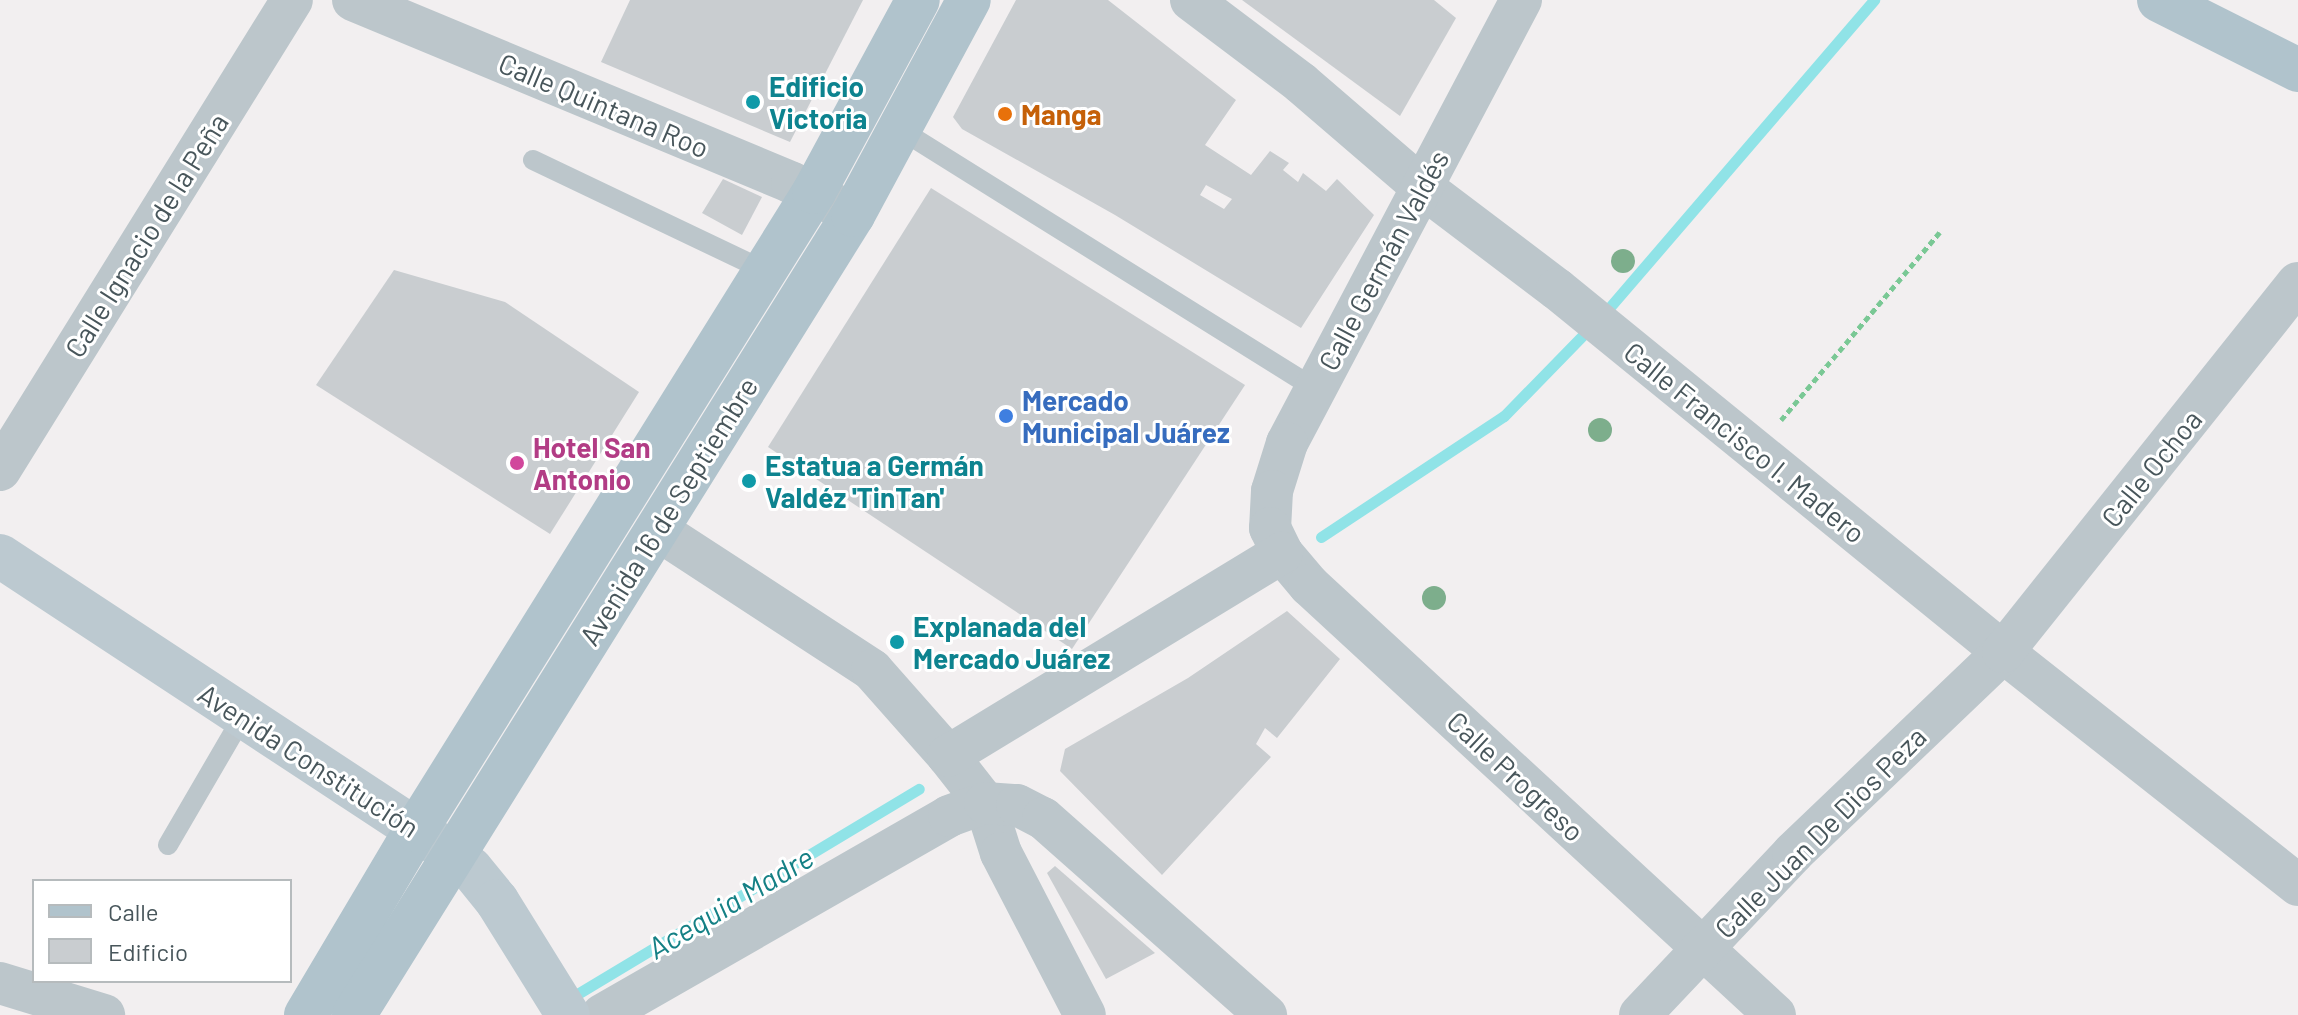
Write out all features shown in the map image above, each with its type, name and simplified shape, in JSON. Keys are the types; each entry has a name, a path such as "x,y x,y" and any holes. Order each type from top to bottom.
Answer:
{"main road":[{"name":"Avenida 16 de Septiembre","path":"306,1015 416,830 814,192 918,0"},
{"name":"Avenida 16 de Septiembre","path":"354,1015 853,215 969,0"},
{"path":"2159,0 2298,70"}],"street":[{"name":"Calle Ignacio de la Peña","path":"0,470 292,0"},
{"name":"Calle Quintana Roo","path":"353,0 814,192 853,215"},
{"name":"Calle Francisco I. Madero","path":"1191,0 1301,83 1422,187 1557,289 2003,652 2298,885"},
{"name":"Calle Germán Valdés","path":"1276,541 1272,491 1283,455 1521,0"},
{"name":"Calle Ochoa","path":"2003,652 2298,283"},
{"path":"948,756 1276,541"},
{"name":"Calle Progreso","path":"1276,541 1309,585 1775,1015"},
{"path":"676,542 872,670 948,756 985,803 1001,853 1085,1015"},
{"name":"Avenida Constitución","path":"0,556 453,854 471,869 497,901 568,1015"},
{"name":"Calle Juan De Dios Peza","path":"1640,1015 1793,853 2003,652"},
{"path":"602,1015 949,816 985,803 1017,805 1043,818 1266,1015"},
{"path":"0,983 104,1015"}],"lane":[{"path":"901,130 1315,389"},
{"path":"533,160 765,270 804,292"},
{"path":"168,845 242,718"}],"path":[{"path":"1755,451 1940,232"}],"building":[{"name":"Edificio Victoria","path":"630,0 863,0 790,142 601,62"},
{"path":"1016,0 1108,0 1236,100 1205,145 1251,175 1270,151 1289,163 1283,170 1298,182 1303,173 1326,191 1337,179 1374,215 1301,328 1115,215 962,129 953,117","holes":["1206,185 1232,199 1224,209 1200,195"]},
{"path":"1242,0 1434,0 1456,18 1400,116"},
{"path":"723,179 762,197 742,235 702,213"},
{"name":"Mercado Municipal Juárez","path":"931,188 1245,385 1072,649 768,447"},
{"name":"Hotel San Antonio","path":"394,270 505,302 639,392 550,534 316,385"},
{"path":"1287,611 1340,659 1277,738 1265,728 1256,744 1271,757 1162,875 1060,771 1065,749 1188,678"},
{"path":"1055,866 1155,953 1106,979 1047,873"}],"waterway":[{"path":"1603,315 1874,0"},
{"path":"1321,537 1504,416 1591,327"},
{"name":"Acequia Madre","path":"569,999 919,789"}],"place":[{"name":"Edificio Victoria","path":"753,102"},
{"name":"Manga","path":"1005,114"},
{"name":"Mercado Municipal Juárez","path":"1006,416"},
{"name":"Hotel San Antonio","path":"517,463"},
{"name":"Estatua a Germán Valdéz 'TinTan'","path":"749,481"},
{"name":"Explanada del Mercado Juárez","path":"897,642"}]}
